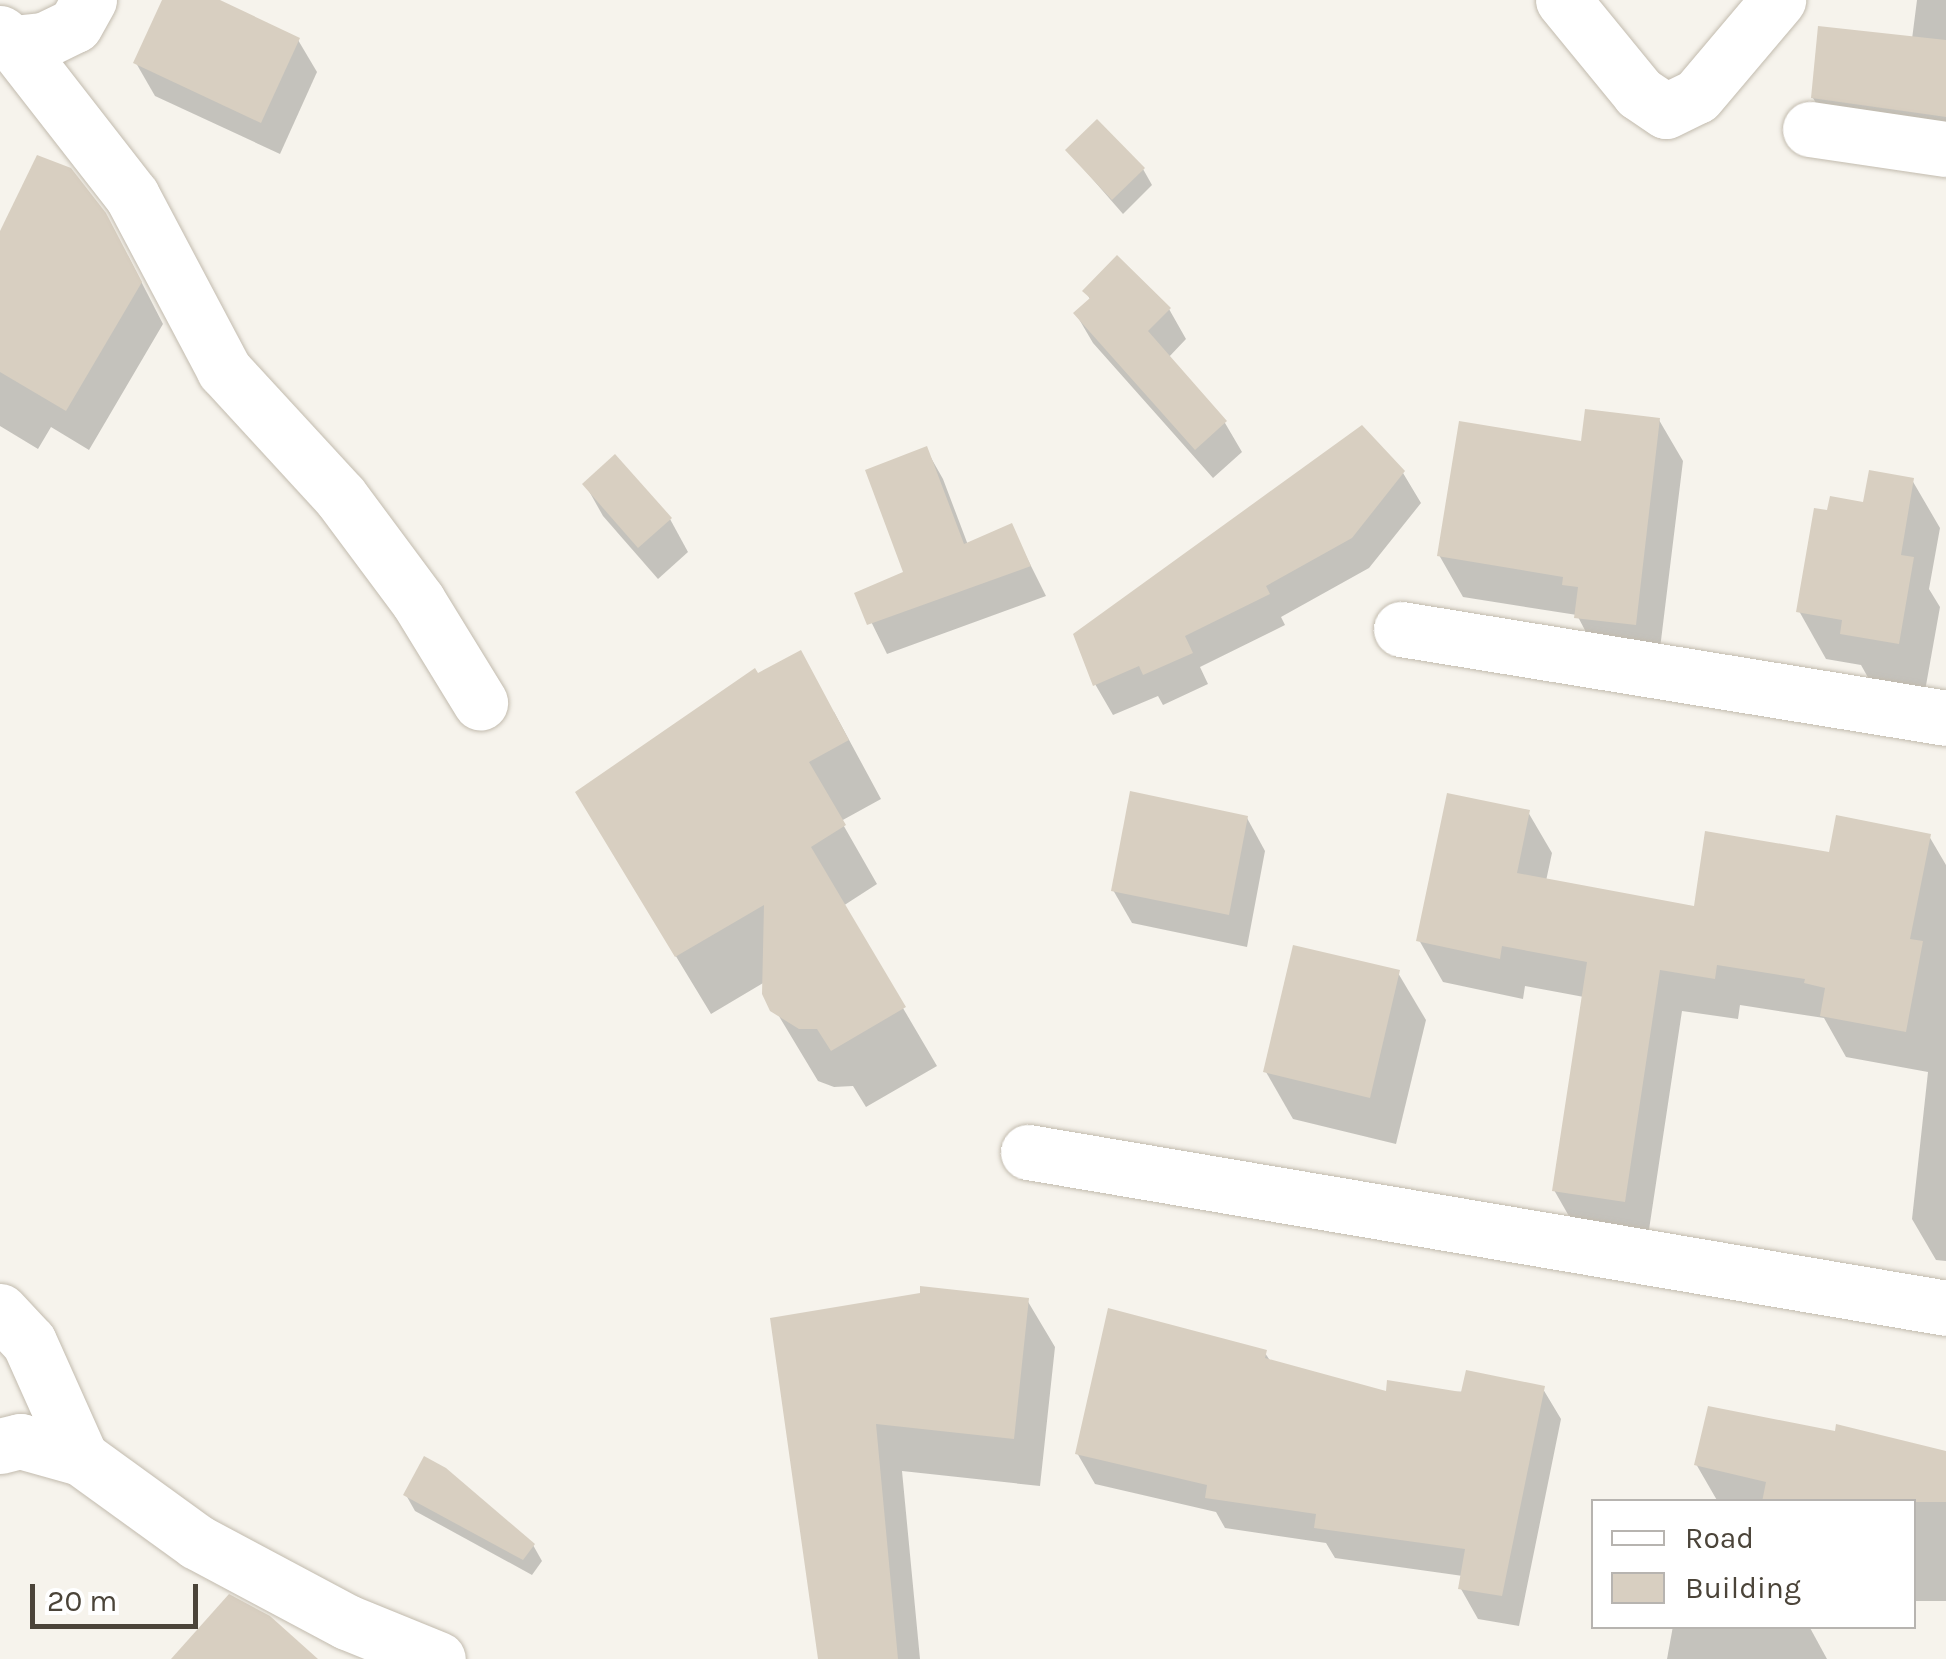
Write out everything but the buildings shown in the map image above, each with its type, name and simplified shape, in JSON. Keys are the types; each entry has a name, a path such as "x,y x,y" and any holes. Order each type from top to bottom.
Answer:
{"street":[{"path":"7,38 44,40 75,25 89,0"},
{"path":"1563,0 1640,93 1666,111 1697,96 1778,0"},
{"path":"7,38 132,196 224,370 340,496 418,602 480,702"},
{"path":"1810,129 1946,149"},
{"path":"1401,629 1946,718"},
{"path":"1028,1152 1946,1308"},
{"path":"0,1312 29,1342 81,1458"},
{"path":"0,1446 20,1441 81,1458 198,1542 347,1622 438,1659"}]}
